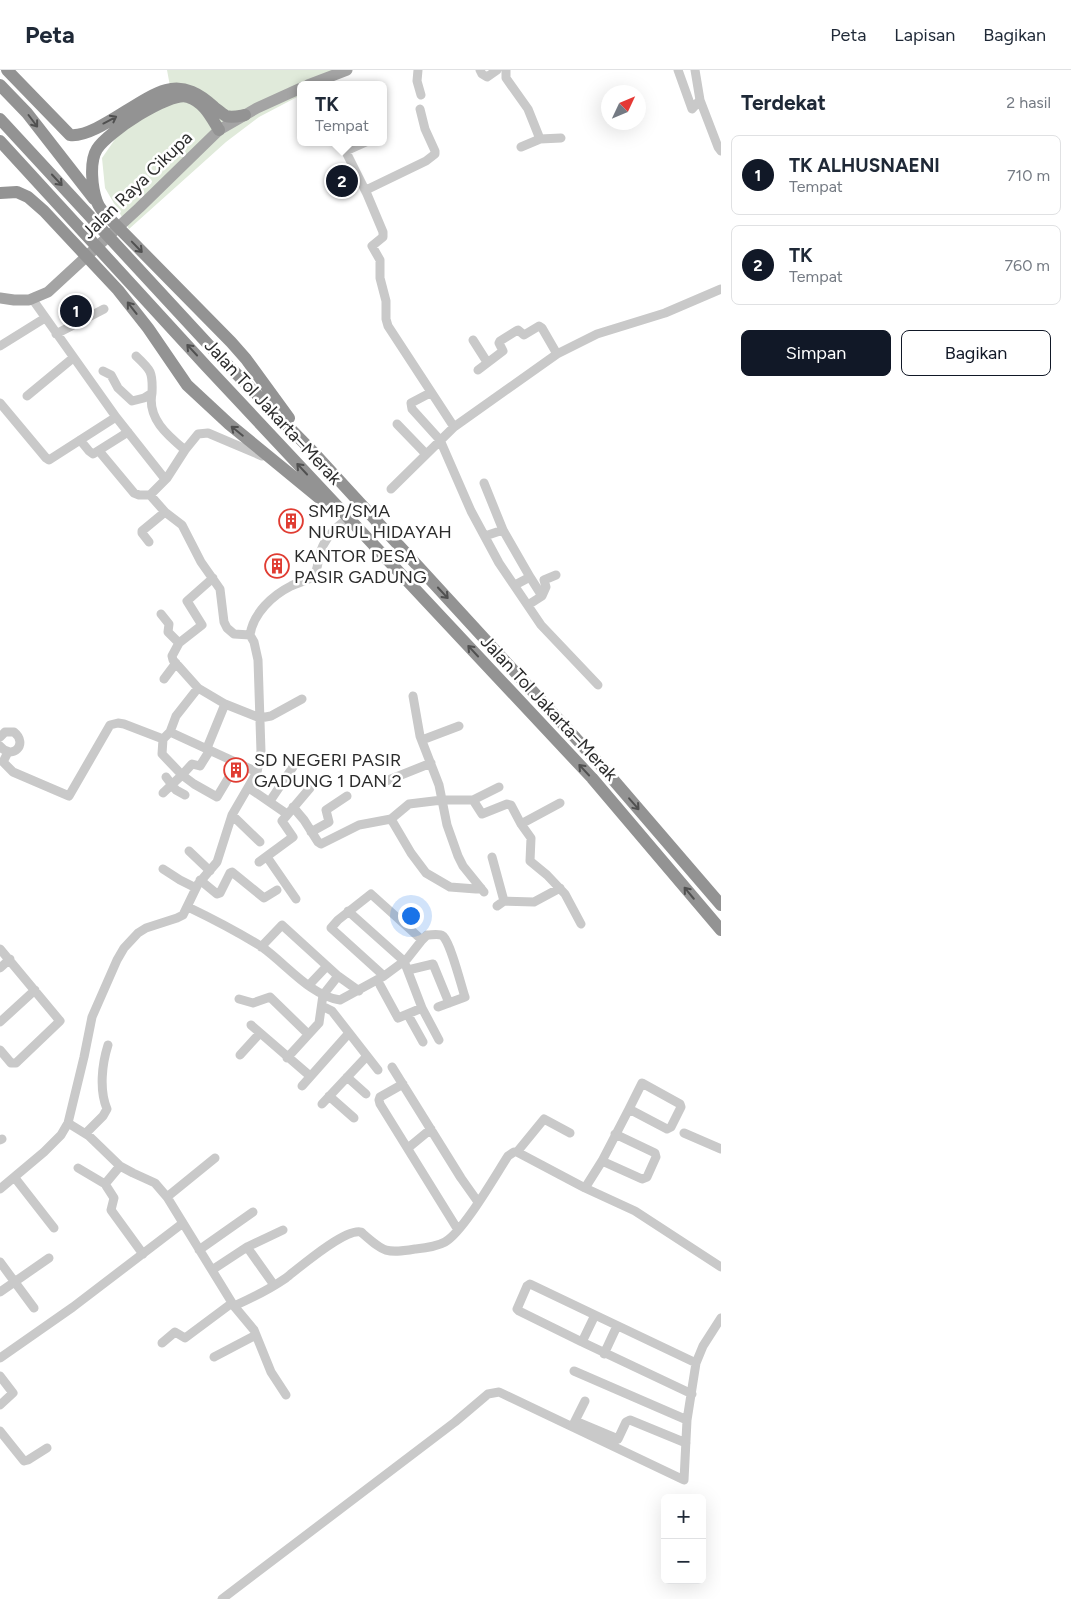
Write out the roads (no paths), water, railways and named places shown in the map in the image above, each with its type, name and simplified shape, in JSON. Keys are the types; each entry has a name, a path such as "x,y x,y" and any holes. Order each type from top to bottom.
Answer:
{"highway":[{"path":"7,70 70,134 77,135 87,131 156,94 176,88 196,93 224,115 231,117 245,115"},
{"path":"0,85 27,112 108,217 203,312 241,354 315,454"},
{"path":"98,204 92,180 96,150 137,116 173,98 187,97 206,109 219,130"},
{"name":"Jalan Tol Jakarta–Merak","path":"0,119 218,355 315,454 604,769 721,905"},
{"name":"Jalan Tol Jakarta–Merak","path":"0,141 345,520 592,778 721,930"},
{"path":"0,193 17,192 28,197 44,211 118,290 148,328 187,385 229,424 345,520"}],"main road":[{"name":"Jalan Raya Cikupa","path":"322,74 347,70"},
{"name":"Jalan Raya Cikupa","path":"33,300 48,292 72,272 219,130 245,115 297,90"},
{"path":"0,298 33,300"}],"street":[{"path":"418,70 417,81 421,95"},
{"path":"480,70 486,77 497,70"},
{"path":"506,70 506,78 528,109 540,140"},
{"path":"678,70 692,109 700,100"},
{"path":"694,70 700,100 721,151"},
{"path":"366,190 426,161 435,154 425,129 420,109"},
{"path":"521,147 540,140 560,138"},
{"path":"343,146 366,190 384,235 372,246 380,260 380,278 386,301 386,322 454,427"},
{"path":"346,151 357,146"},
{"path":"391,489 454,427 557,354 597,334 665,313 721,289"},
{"path":"33,300 116,417 166,478"},
{"path":"56,334 104,309"},
{"path":"0,346 45,318"},
{"path":"478,370 503,351 499,343 500,341 518,330 524,335 539,326 557,354"},
{"path":"474,340 487,362"},
{"path":"136,356 151,371 153,379 150,405 154,415 164,431 185,450"},
{"path":"27,396 73,358"},
{"path":"103,371 111,375 118,388 132,401 144,398 152,393"},
{"path":"430,392 414,401 410,405 412,410 440,440 471,511 499,563 541,625 598,685"},
{"path":"0,403 46,458 51,459 116,417"},
{"path":"397,424 426,454"},
{"path":"80,440 91,453 99,451 128,432"},
{"path":"99,451 134,493 139,495 150,495 166,478 198,434 208,433 275,461"},
{"path":"484,483 503,530 542,596"},
{"path":"150,495 165,512 182,525 201,562 220,588 226,628 234,634 250,635"},
{"path":"149,542 142,534 142,531 165,512"},
{"path":"1,1187 15,1178 61,1135 68,1123 92,1017 124,948 138,933 146,928 180,917 188,907 198,884 219,858 232,815 257,772 261,752 258,660 254,642 250,635 253,622 275,596 291,586 310,578 315,573 321,550 329,536 345,520"},
{"path":"485,536 503,530"},
{"path":"528,604 542,596 546,587 544,580 556,575"},
{"path":"514,585 530,577"},
{"path":"212,578 187,601 204,629 179,643 172,656 176,663 198,688 225,704 260,718 271,716 302,699"},
{"path":"161,614 170,624 168,632 179,643"},
{"path":"164,679 176,663"},
{"path":"198,688 176,716 167,736 162,754 182,775 194,784 217,796 229,777"},
{"path":"391,819 411,853 426,873 450,887 482,890 460,861 448,826 431,763 422,740 413,696"},
{"path":"163,793 192,764 200,766 225,704"},
{"path":"8,752 2,762 13,772 69,796 110,725 118,723 208,749 257,772"},
{"path":"422,740 459,726"},
{"path":"0,730 17,734 20,743 15,751 8,752 0,746"},
{"path":"0,737 5,732 10,731"},
{"path":"386,781 431,763"},
{"path":"270,801 295,764"},
{"path":"166,777 179,792 185,795"},
{"path":"249,788 304,820 321,844 359,825 391,819 409,804 442,800 473,800 499,787"},
{"path":"296,899 263,859 293,837 282,822 310,788"},
{"path":"311,832 329,822 326,810 347,796"},
{"path":"473,800 482,814 510,804 531,838 530,861 565,894 580,924"},
{"path":"521,824 560,803"},
{"path":"232,815 260,842"},
{"path":"189,851 210,871"},
{"path":"492,857 501,904 534,902 560,888"},
{"path":"163,869 180,880 198,884 217,894 220,893 232,872 264,898 277,890"},
{"path":"384,976 331,928 332,926 371,894 422,940"},
{"path":"188,907 234,930 261,947 309,985 378,1070"},
{"path":"348,911 406,966 422,1008 438,1040"},
{"path":"261,947 282,925 338,976 359,991"},
{"path":"406,966 427,935 442,936 450,950 465,998 438,1007"},
{"path":"0,949 59,1018 59,1023 16,1063 11,1063 0,1050"},
{"path":"0,968 10,959"},
{"path":"323,1001 340,1000 406,966 434,964 449,1003"},
{"path":"309,985 327,966"},
{"path":"287,1058 320,1020 323,1001 338,976"},
{"path":"380,985 398,1018 422,1008"},
{"path":"0,1022 35,990"},
{"path":"239,999 253,1003 270,997 308,1034"},
{"path":"408,1015 423,1042"},
{"path":"250,1025 310,1076"},
{"path":"240,1055 260,1033"},
{"path":"302,1086 349,1033"},
{"path":"86,1133 103,1116 107,1109 104,1102 103,1077 104,1057 108,1045"},
{"path":"322,1104 367,1056"},
{"path":"392,1067 478,1202"},
{"path":"347,1077 366,1094"},
{"path":"585,1188 602,1161 615,1134 642,1083 681,1105 669,1128 629,1108"},
{"path":"403,1084 380,1097 379,1102 458,1230"},
{"path":"330,1096 354,1118"},
{"path":"162,1343 175,1332 185,1338 233,1304 274,1285 325,1248 354,1232 361,1232 383,1250 398,1252 443,1244 458,1230 508,1156 517,1152 544,1119 570,1132"},
{"path":"68,1123 86,1133 120,1166 132,1174 149,1179 155,1183 167,1197 233,1304 256,1335 271,1372 286,1394"},
{"path":"408,1148 431,1129"},
{"path":"684,1133 721,1149"},
{"path":"602,1161 642,1179 647,1177 656,1157 655,1153 615,1134"},
{"path":"517,1152 585,1188 635,1211 721,1267"},
{"path":"167,1197 215,1158"},
{"path":"104,1184 120,1166"},
{"path":"78,1168 104,1184 114,1198 111,1210 143,1254"},
{"path":"15,1178 54,1228"},
{"path":"199,1250 253,1212"},
{"path":"0,1358 73,1307 182,1223"},
{"path":"212,1270 247,1247 283,1230"},
{"path":"247,1247 274,1285"},
{"path":"0,1292 49,1258"},
{"path":"0,1262 34,1308"},
{"path":"692,1394 604,1354 519,1311 518,1306 527,1286 532,1285 696,1362"},
{"path":"582,1342 595,1315"},
{"path":"222,1599 455,1422 488,1394 499,1392 574,1424 684,1480 688,1420 696,1362 703,1346 721,1318"},
{"path":"604,1354 617,1326"},
{"path":"214,1357 256,1335"},
{"path":"574,1371 688,1420"},
{"path":"0,1376 13,1393 0,1405"},
{"path":"574,1424 585,1401"},
{"path":"574,1424 618,1439 626,1422 630,1420 686,1443"},
{"path":"0,1431 24,1461 47,1448"}],"place":[{"name":"TK","path":"342,181"},
{"name":"TK ALHUSNAENI","path":"76,311"},
{"name":"SMP/SMA NURUL HIDAYAH","path":"291,521"},
{"name":"KANTOR DESA PASIR GADUNG","path":"277,566"},
{"name":"SD NEGERI PASIR GADUNG 1 DAN 2","path":"236,770"}]}
